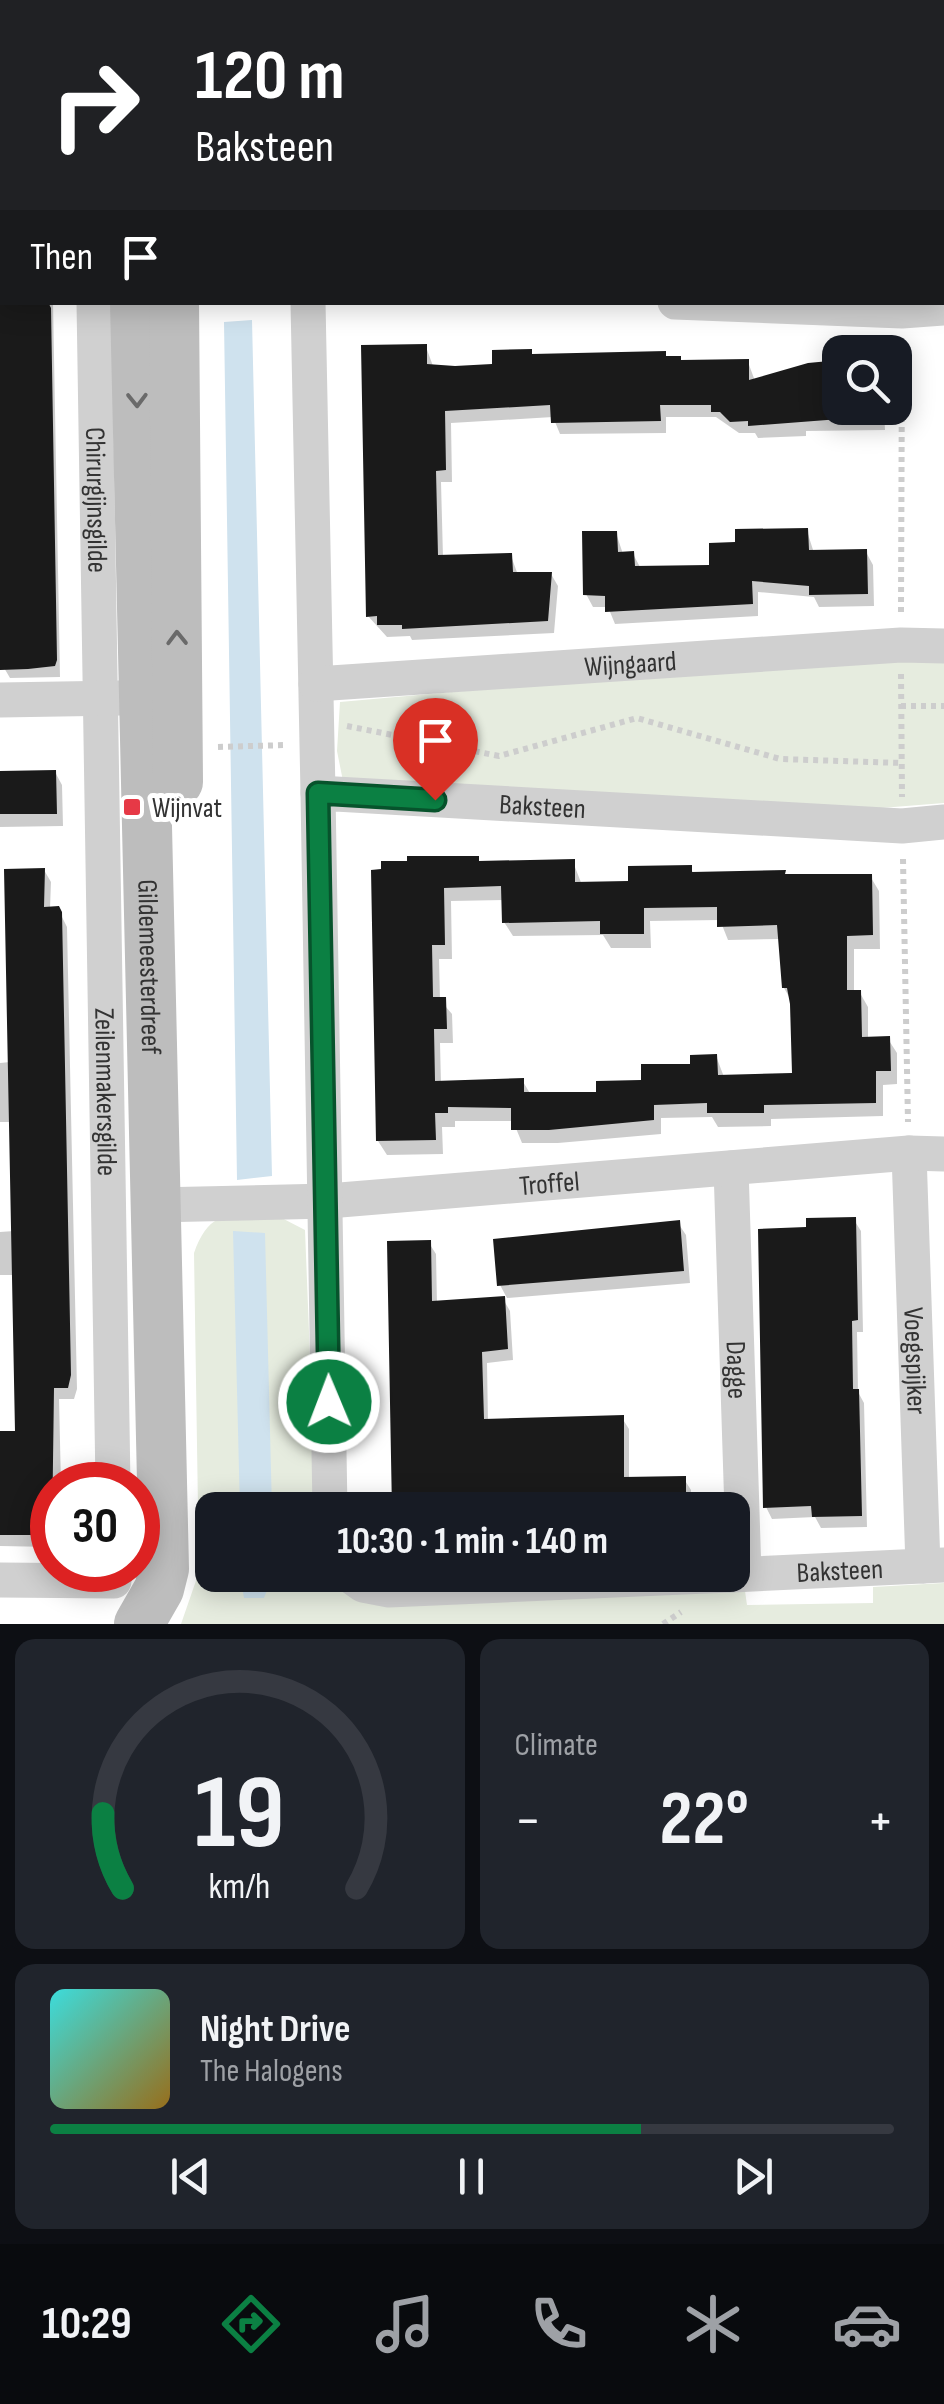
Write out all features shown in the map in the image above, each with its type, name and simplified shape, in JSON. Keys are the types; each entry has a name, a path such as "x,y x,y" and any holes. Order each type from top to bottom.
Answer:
{"street":[{"name":"Chirurgijnsgilde","path":"94,305 140,698"},
{"name":"Gildemeesterdreef","path":"135,305 140,698 192,1568 172,1624"},
{"name":"Gildemeesterdreef","path":"140,698 174,305"},
{"path":"308,305 328,1201 330,1492"},
{"path":"811,305 944,308"},
{"name":"Wijngaard","path":"316,684 901,645 944,646"},
{"path":"0,700 140,698"},
{"name":"Zeilenmakersgilde","path":"113,1462 140,698"},
{"name":"Baksteen","path":"318,793 902,826 944,822"},
{"name":"Troffel","path":"168,1205 328,1201 926,1154"},
{"name":"Voegspijker","path":"926,1154 934,1566"},
{"name":"Dagge","path":"732,1168 734,1492"},
{"name":"Gildemeesterdreef","path":"139,1624 159,1589 164,1569 168,1205"},
{"name":"Baksteen","path":"750,1574 934,1566"},
{"path":"0,1580 30,1580"}],"path":[{"path":"902,307 902,826 926,1154"},
{"path":"901,706 944,706"},
{"path":"316,720 499,756 637,718 780,759 902,763"},
{"path":"204,747 278,745"}],"shaded area":[{"path":"944,648 944,803 881,808 343,781 337,751 340,702"},
{"path":"274,1214 305,1230 315,1492 198,1492 194,1253 207,1228 234,1215"},
{"path":"944,1583 944,1624 181,1624 195,1584 195,1592 745,1592 747,1605 873,1603 873,1587"}],"water":[{"path":"252,320 272,1176 237,1180 224,322"},
{"path":"233,1231 265,1233 272,1492 240,1492"},
{"path":"243,1592 266,1592 264,1598 244,1598"}],"building":[{"path":"0,305 50,305 57,660 55,666 0,670"},
{"path":"427,344 427,364 455,366 492,364 492,350 532,349 532,354 666,351 666,356 681,356 681,360 749,359 749,380 822,362 822,420 748,426 748,421 730,422 720,412 711,412 711,405 660,405 661,421 551,423 550,405 445,411 446,470 436,471 438,555 512,553 513,572 552,572 548,621 402,629 402,625 377,625 377,616 366,617 361,345"},
{"path":"808,528 809,550 867,549 868,594 809,595 809,586 752,581 753,604 605,612 605,596 583,595 582,531 617,531 618,552 634,551 635,566 709,565 709,543 735,542 735,529"},
{"path":"56,770 57,814 0,814 0,771"},
{"path":"407,856 479,856 479,861 575,859 575,882 628,881 628,866 692,865 692,872 786,870 785,874 872,874 873,935 847,936 847,990 861,990 862,1037 890,1036 891,1071 876,1071 876,1103 764,1105 764,1113 707,1113 707,1103 654,1105 654,1120 549,1130 511,1130 511,1108 448,1107 448,1113 435,1113 436,1140 376,1141 371,870 381,869 381,861 407,861","holes":["501,886 502,923 600,921 600,934 644,934 644,908 717,907 717,927 777,925 782,988 787,988 790,1004 792,1073 718,1075 717,1054 690,1055 690,1064 641,1064 641,1080 596,1081 596,1092 524,1092 524,1078 435,1081 434,1029 447,1029 446,997 433,997 432,945 445,945 444,888"]},
{"path":"45,868 44,907 59,906 62,912 71,1375 68,1388 54,1388 53,1462 30,1462 30,1535 0,1535 0,1431 15,1431 4,869"},
{"path":"856,1217 858,1320 852,1321 853,1389 859,1389 862,1516 812,1517 811,1506 763,1508 758,1229 806,1227 806,1218"},
{"path":"680,1220 684,1271 497,1286 493,1239"},
{"path":"431,1240 432,1301 505,1296 508,1349 482,1352 484,1419 624,1415 624,1477 686,1476 686,1492 392,1492 387,1241"}],"place":[{"name":"Wijnvat","path":"132,807"}],"route":[{"path":"329,1402 318,793 435,800"}]}
